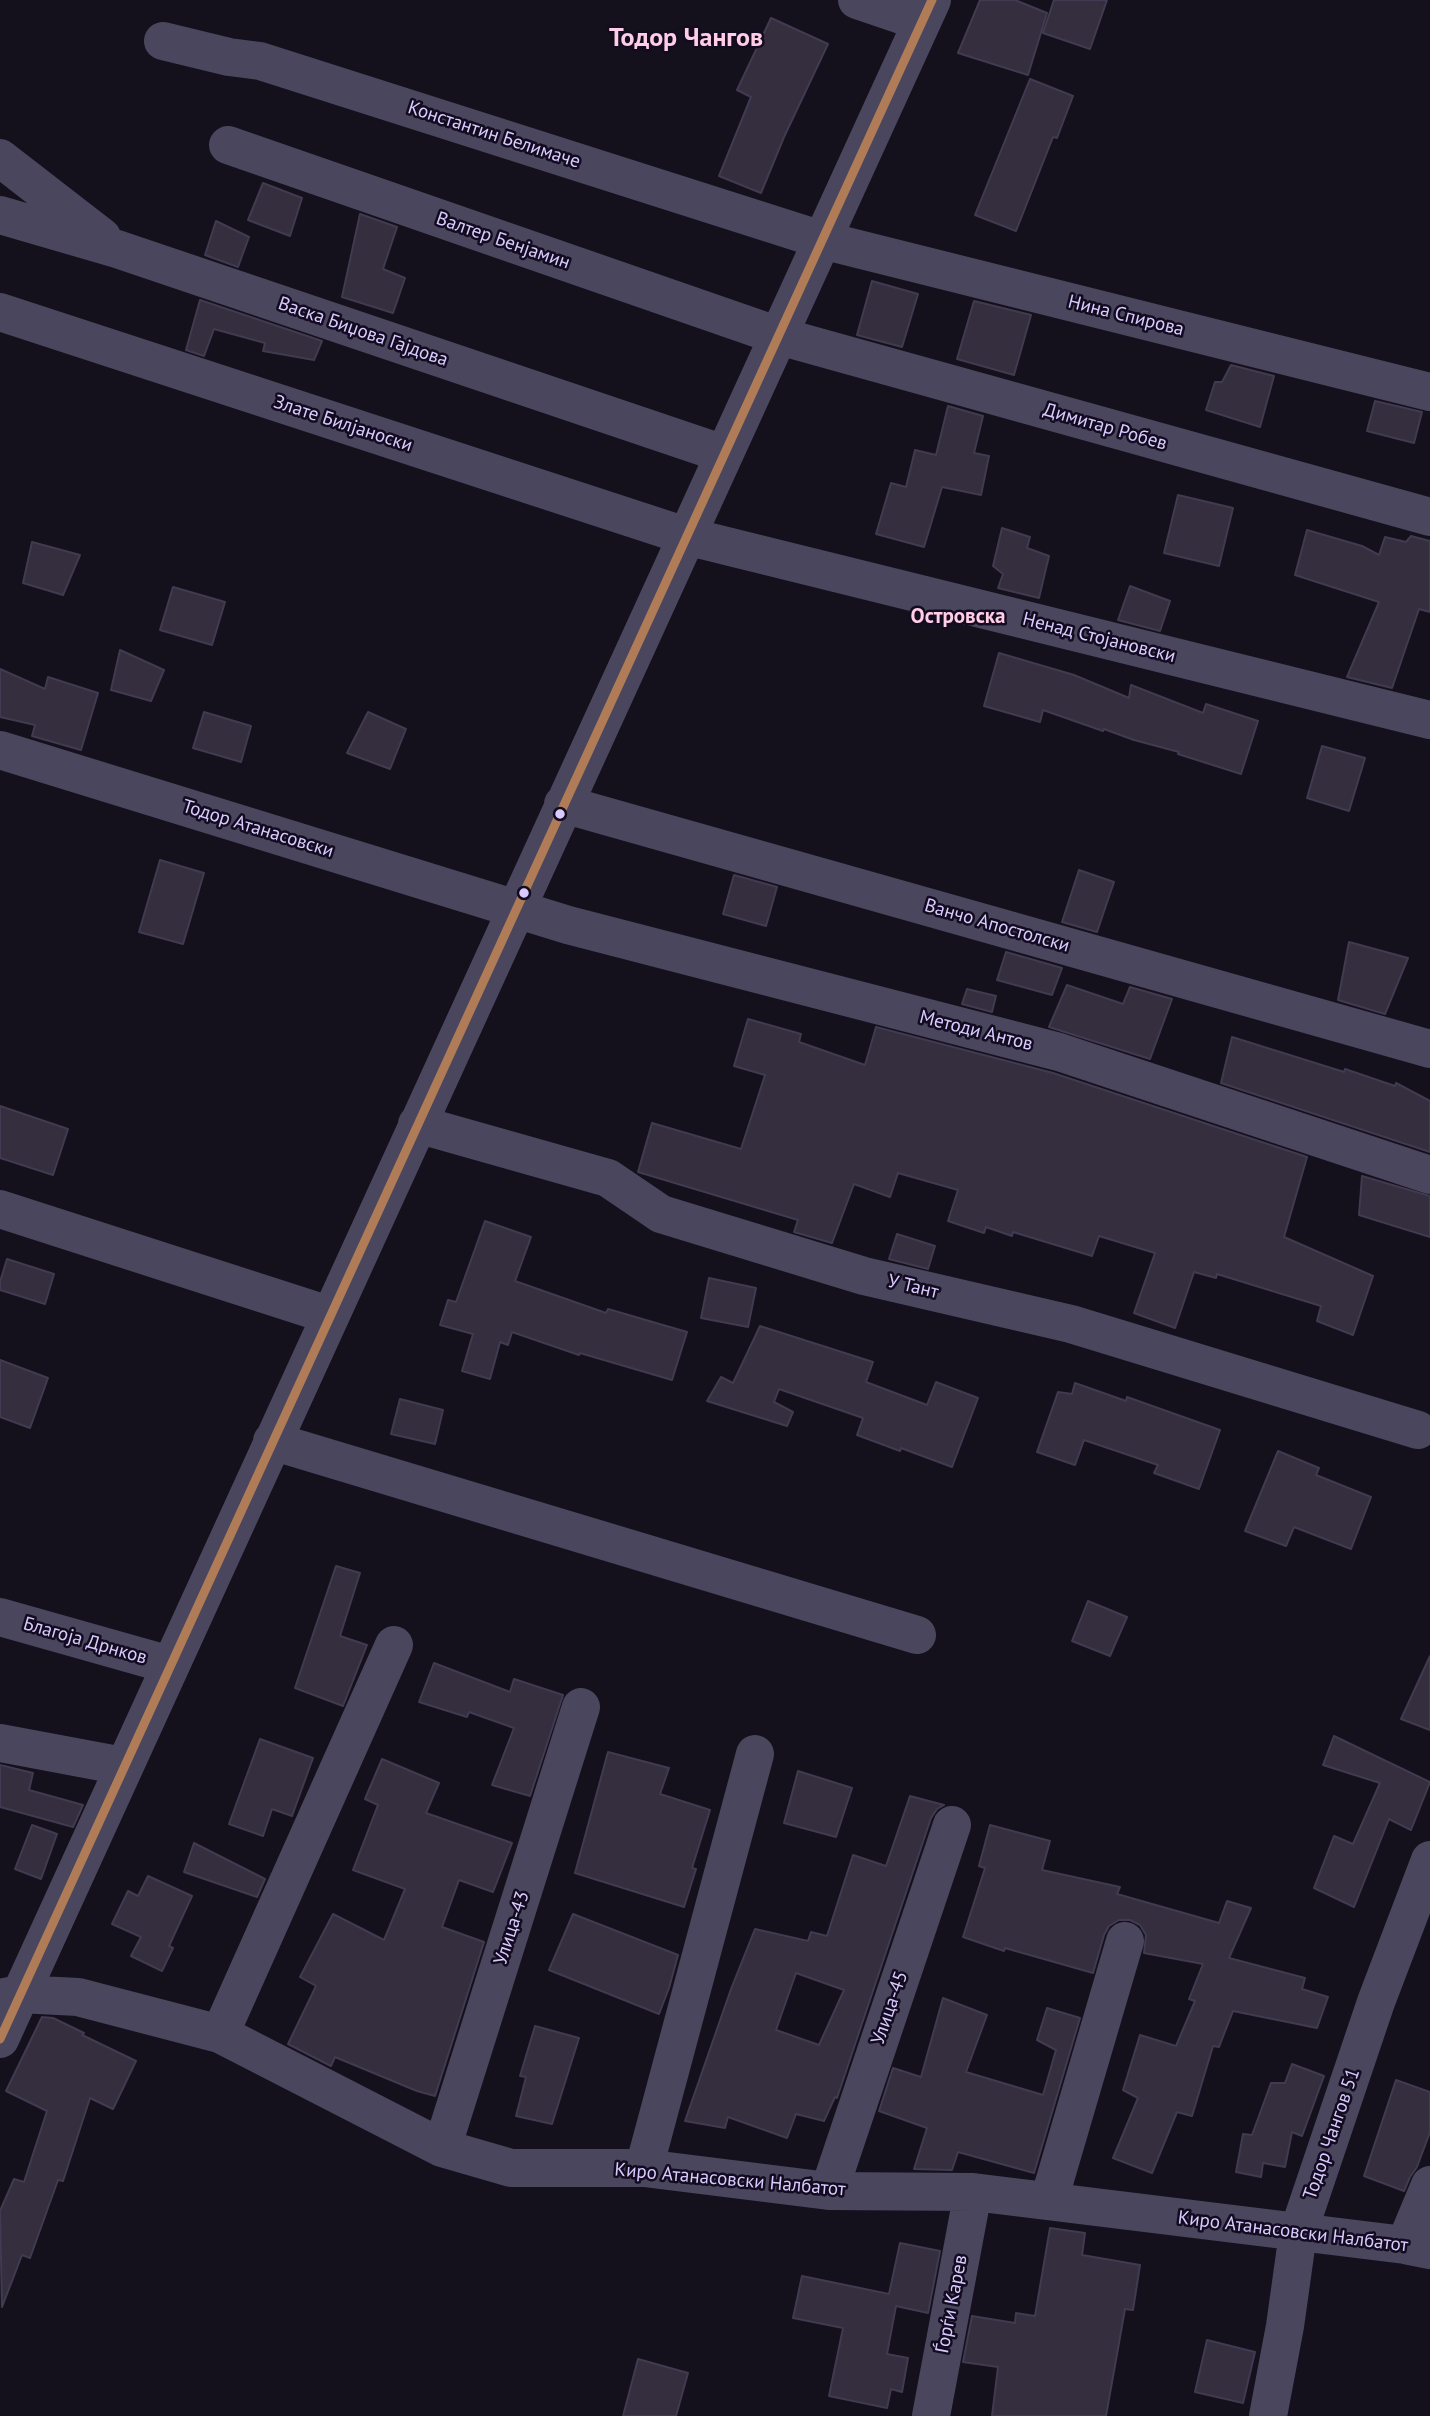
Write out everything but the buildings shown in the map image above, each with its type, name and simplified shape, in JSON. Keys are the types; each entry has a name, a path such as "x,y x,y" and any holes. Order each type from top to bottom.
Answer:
{"street":[{"path":"0,2039 9,1996 170,1665 927,11 857,0"},
{"name":"Константин Белимаче","path":"163,41 229,57 260,61 822,240"},
{"name":"Валтер Бенјамин","path":"228,145 779,337"},
{"path":"0,158 117,249"},
{"name":"Васка Биџова Гајдова","path":"0,215 117,249 724,454"},
{"name":"Нина Спирова","path":"822,240 1430,392"},
{"name":"Злате Билјаноски","path":"0,312 686,536"},
{"name":"Димитар Робев","path":"779,337 1430,517"},
{"name":"Ненад Стојановски","path":"686,536 1430,720"},
{"name":"Тодор Атанасовски","path":"0,750 516,908"},
{"name":"Ванчо Апостолски","path":"564,804 1430,1049"},
{"name":"Методи Антов","path":"516,908 568,925 1059,1052 1430,1175"},
{"name":"У Тант","path":"417,1124 608,1178 661,1214 838,1268 1071,1324 1418,1430"},
{"path":"0,1209 330,1315"},
{"path":"272,1441 917,1635"},
{"name":"Благоја Дрнков","path":"0,1617 170,1665"},
{"path":"220,2034 394,1645"},
{"name":"Улица-43","path":"442,2148 582,1707"},
{"path":"0,1743 123,1766"},
{"path":"644,2168 755,1754"},
{"name":"Улица-45","path":"829,2192 952,1825"},
{"name":"Тодор Чангов 51","path":"1268,2416 1285,2326 1298,2233 1377,2002 1430,1860"},
{"path":"1048,2200 1125,1941"},
{"name":"Киро Атанасовски Налбатот","path":"9,1996 78,1997 220,2034 442,2148 511,2168 644,2168 829,2192 974,2192 1418,2248"},
{"path":"1418,2248 1430,2185"},
{"name":"Ѓорѓи Карев","path":"931,2416 974,2192"}],"transit line":[{"path":"0,2039 932,0"}],"district":[{"name":"Тодор Чангов","path":"686,39"},
{"name":"Островска","path":"958,617"}]}
